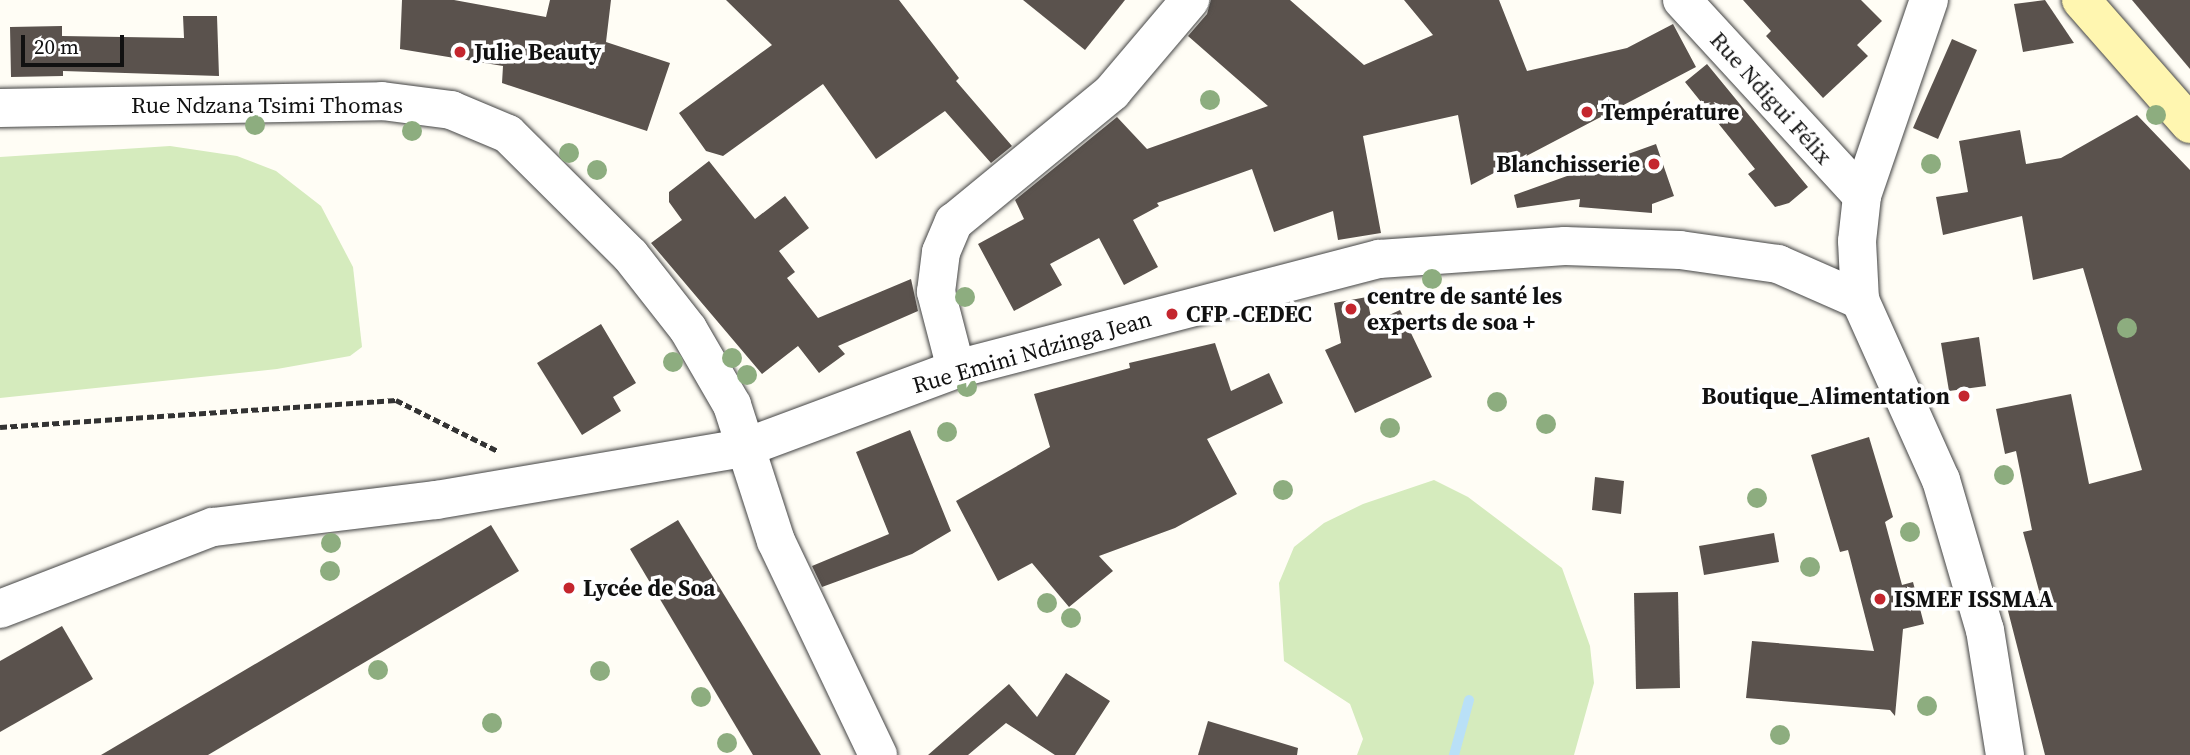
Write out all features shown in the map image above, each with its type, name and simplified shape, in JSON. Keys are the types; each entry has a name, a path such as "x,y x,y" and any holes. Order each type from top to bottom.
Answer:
{"street":[{"path":"956,369 936,292 941,252 954,222 1112,92 1190,0"},
{"name":"Rue Ndigui Félix","path":"1682,0 1862,195"},
{"path":"1929,0 1862,195 1857,242 1860,300 1941,480 1985,630 2005,755"},
{"path":"2081,0 2190,124"},
{"name":"Rue Ndzana Tsimi Thomas","path":"0,108 382,101 451,110 508,134 630,255 688,329 732,405 776,541 878,755"},
{"name":"Rue Emini Ndzinga Jean","path":"0,608 213,527 436,500 744,448 956,369 1379,259 1565,246 1680,250 1778,264 1860,300"}],"path":[{"path":"0,427 396,400 506,455"}],"green space":[{"path":"170,146 237,156 276,171 321,206 353,267 362,347 350,356 277,369 0,398 0,157"},
{"path":"1434,480 1468,497 1562,568 1590,646 1594,683 1574,755 1357,755 1363,739 1350,704 1284,661 1279,583 1294,547 1324,523 1363,504"}],"building":[{"path":"402,0 454,0 546,17 550,0 611,0 606,42 670,63 647,131 502,83 503,66 400,49"},
{"path":"726,0 899,0 959,78 956,81 1012,146 991,163 945,111 876,159 823,84 723,156 706,151 679,113 772,45"},
{"path":"1023,0 1125,0 1085,50"},
{"path":"1211,0 1290,0 1364,65 1433,35 1404,0 1499,0 1527,71 1627,48 1673,24 1696,67 1471,185 1458,115 1363,136 1381,233 1338,240 1333,211 1274,232 1252,169 1157,203 1159,206 1133,220 1158,267 1124,285 1099,238 1050,264 1062,285 1014,311 978,244 1024,219 1015,200 1117,117 1147,149 1268,106 1188,36 1207,14"},
{"path":"1743,0 1861,0 1882,21 1857,45 1868,56 1823,98 1766,36 1771,31"},
{"path":"2045,0 2074,43 2023,52 2014,4"},
{"path":"2132,0 2190,0 2190,69"},
{"path":"183,16 217,16 219,76 63,71 63,76 11,77 10,27 62,26 62,36 184,38"},
{"path":"1952,39 1977,50 1938,139 1913,128"},
{"path":"1707,64 1808,187 1789,203 1775,207 1748,174 1755,169 1685,82"},
{"path":"2137,115 2190,170 2190,755 2045,755 2007,607 2041,598 2023,532 2032,530 2016,451 2005,454 1996,409 2071,394 2089,484 2142,470 2083,268 2033,280 2022,216 1943,235 1936,197 1968,192 1959,141 2020,130 2026,164 2061,158"},
{"path":"1656,144 1674,196 1652,204 1652,213 1579,207 1580,199 1517,208 1514,195"},
{"path":"709,161 755,219 785,196 809,228 779,251 795,272 787,278 818,318 911,279 918,311 838,346 845,354 819,373 798,346 762,374 651,243 682,220 669,202 669,192"},
{"path":"1367,297 1372,323 1400,310 1432,377 1355,413 1325,350 1341,343 1334,303"},
{"path":"601,324 636,383 613,397 621,411 582,435 537,363"},
{"path":"1979,337 1986,386 1949,391 1941,343"},
{"path":"1215,343 1231,391 1269,373 1283,403 1207,439 1237,494 1175,528 1099,556 1113,571 1069,607 1032,563 998,581 956,501 1050,447 1034,394 1130,368 1129,363"},
{"path":"910,430 951,531 912,554 822,587 812,566 889,534 856,452"},
{"path":"1869,437 1893,517 1885,522 1902,585 1913,582 1924,624 1903,629 1895,716 1890,710 1746,698 1752,641 1874,651 1848,550 1840,552 1811,455"},
{"path":"1595,477 1624,481 1621,514 1592,510"},
{"path":"678,520 821,755 753,755 630,549"},
{"path":"491,525 519,571 208,755 101,755"},
{"path":"1774,533 1779,562 1704,575 1699,546"},
{"path":"1678,592 1680,688 1636,689 1634,593"},
{"path":"62,626 93,679 0,732 0,661"},
{"path":"1066,673 1110,701 1075,755 1055,755 1006,723 968,755 928,755 1009,684 1037,717"},
{"path":"1208,721 1298,748 1297,755 1198,755"}],"waterway":[{"path":"1454,755 1469,700"}],"place":[{"name":"Julie Beauty","path":"460,52"},
{"name":"Température","path":"1587,112"},
{"name":"Blanchisserie","path":"1654,164"},
{"name":"centre de santé les experts de soa +","path":"1351,309"},
{"name":"CFP -CEDEC","path":"1172,314"},
{"name":"Boutique_Alimentation","path":"1964,396"},
{"name":"Lycée de Soa","path":"569,588"},
{"name":"ISMEF ISSMAA","path":"1880,599"}]}
